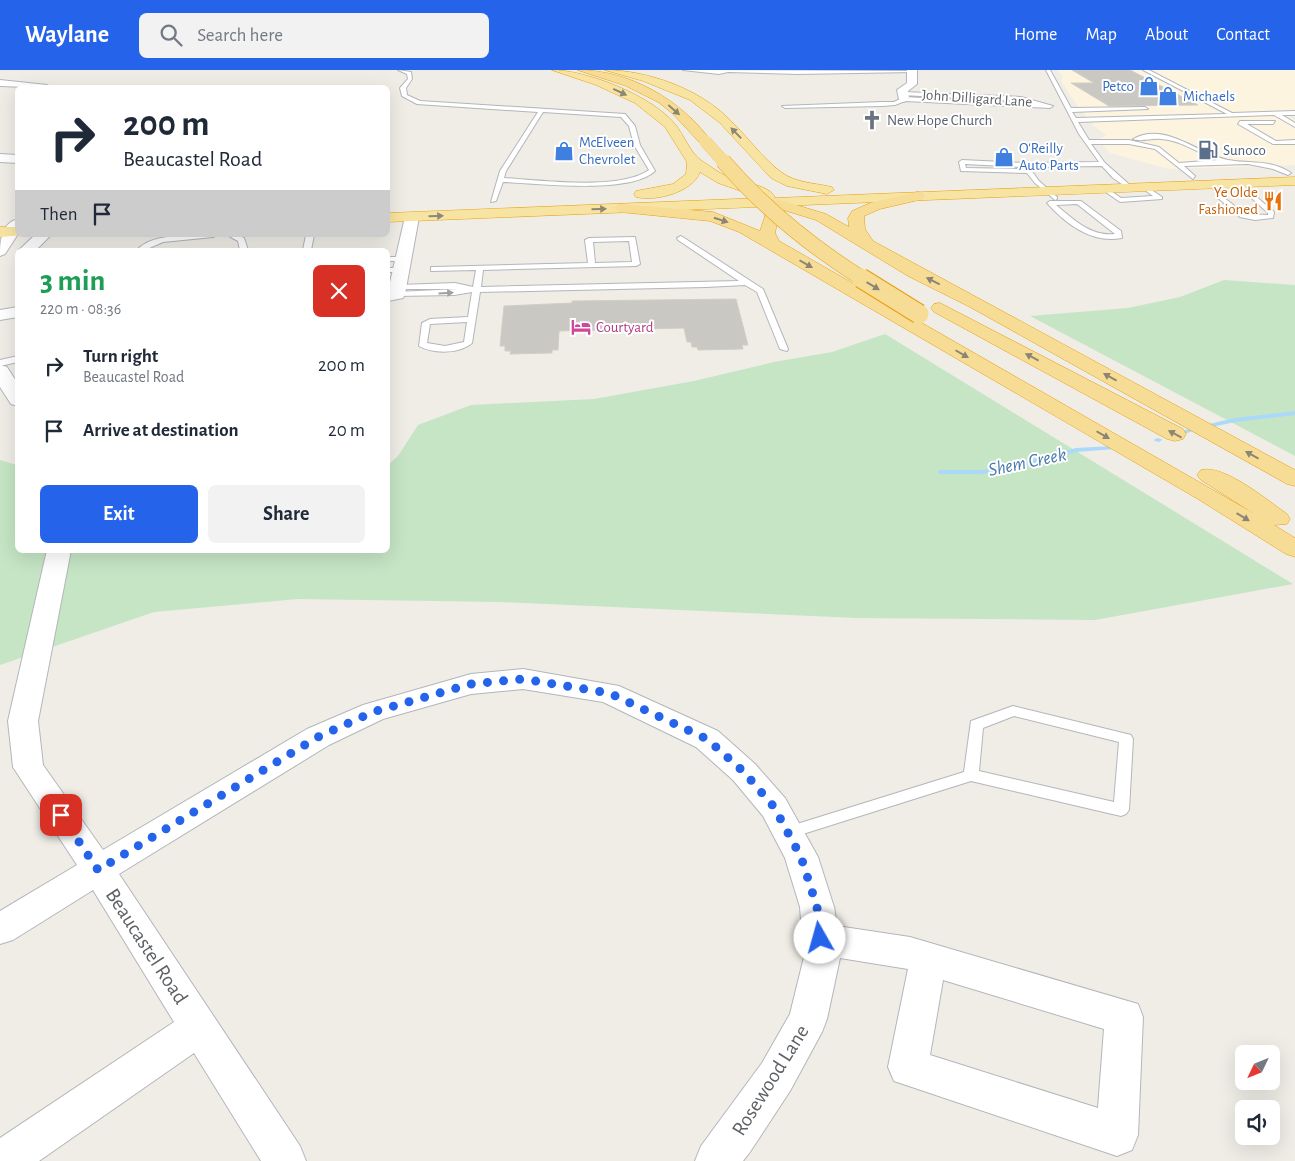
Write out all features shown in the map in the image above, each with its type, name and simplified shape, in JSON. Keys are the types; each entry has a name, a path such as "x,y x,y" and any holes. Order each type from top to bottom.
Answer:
{"highway":[{"path":"557,70 600,84 649,108 670,125 694,162 723,180 812,212 866,242 914,272 976,303 1295,479"},
{"path":"582,70 631,84 672,107 742,183 827,256 919,314 1244,495 1295,530"},
{"path":"609,70 676,97 706,123"},
{"path":"609,70 665,86 706,105 724,120 769,169 792,182 827,190"},
{"path":"722,140 794,215 860,262 940,308 1295,498"},
{"path":"624,202 681,185 693,176 694,162"},
{"path":"769,169 767,197 773,216 767,233 773,244"},
{"path":"767,197 827,190 1037,181 1212,184 1238,183 1293,176"},
{"path":"866,242 856,230 855,221 857,214 875,206 918,196 1037,181 1103,188 1193,177 1293,176"},
{"path":"390,218 624,202 767,197 918,196"},
{"path":"390,205 493,201 624,202 712,217 744,229 1206,494 1295,549"},
{"path":"0,219 15,218"}],"street":[{"path":"904,96 902,90 912,84 912,71"},
{"path":"0,83 19,85"},
{"path":"0,158 15,159"},
{"path":"395,292 398,266 412,216"},
{"path":"0,251 11,230"},
{"path":"29,248 42,237"},
{"path":"0,315 15,312"},
{"path":"0,371 15,395"},
{"name":"Beaucastel Road","path":"58,553 23,721 28,767 98,870 285,1161"},
{"name":"Rosewood Lane","path":"0,929 318,737 373,712 471,684 523,679 609,693 707,739 744,772 774,807 801,857 817,907 822,958 808,1019 776,1077 735,1137 716,1161"},
{"path":"820,938 910,953 1124,1017 1117,1135 908,1067 928,959"},
{"path":"3,1161 199,1027"}],"lane":[{"path":"400,70 409,73 410,79 404,88 405,96 419,103 540,112 623,115 632,126 637,145 651,166 650,174 627,180 569,184 500,180"},
{"path":"685,70 701,72 798,73 912,71"},
{"path":"1048,70 1086,142 1102,164 1130,184 1160,198 1120,200 1103,188"},
{"path":"1145,70 1165,70"},
{"path":"1145,70 1232,114"},
{"name":"John Dilligard Lane","path":"785,106 895,104 904,96 1021,99 1070,109 1150,108"},
{"path":"1198,108 1218,107"},
{"path":"493,201 510,158 540,112"},
{"path":"1274,113 1295,125"},
{"path":"1076,120 1295,113"},
{"path":"1288,121 1240,123 1275,143 1295,142"},
{"path":"1129,142 1140,138 1172,138 1184,141 1217,159 1229,162"},
{"path":"1086,142 1129,142 1157,148 1193,177"},
{"path":"1037,181 963,170 962,162 1025,165 1102,164"},
{"path":"1178,165 1229,162 1261,163 1293,176"},
{"path":"1025,165 1037,181 1061,202 1079,202 1118,232 1119,236 1099,238 1087,233 1050,203 1061,202"},
{"path":"1212,184 1220,193 1220,197 1236,214 1260,218 1271,217 1272,213 1238,183"},
{"path":"142,248 154,242 196,237"},
{"path":"235,237 242,240 244,248"},
{"path":"681,238 760,291 784,349"},
{"path":"434,269 636,264 632,239 590,240 592,265"},
{"path":"472,319 430,321 426,323 422,344 429,348 462,347 468,343 472,319 476,289 480,268"},
{"path":"395,292 454,293 465,289 726,285 748,282"},
{"path":"0,363 15,360"},
{"path":"787,833 971,775 1121,810 1126,739 1013,711 976,725 971,775"}],"shaded area":[{"path":"1057,70 1295,70 1295,111 1282,112 1295,120 1295,165 1169,169 1110,153 1098,140 1106,135 1093,125 1076,104 1061,81 1063,76"}],"green space":[{"path":"1224,280 1295,285 1295,456 1030,316 1128,308 1180,297"},
{"path":"885,334 1293,584 1095,620 857,618 501,602 298,599 154,612 0,665 0,460 15,464 15,553 390,553 390,463 398,456 418,425 471,405 594,399 694,381 774,362 832,352"}],"building":[{"path":"1072,70 1130,70 1198,105 1109,106 1071,83 1094,83"},
{"name":"Courtyard","path":"736,299 748,345 742,345 743,349 698,350 697,347 692,347 691,342 687,342 684,328 559,331 558,350 552,350 552,353 510,354 511,351 505,351 505,346 500,346 504,306 572,303 572,301"}],"waterway":[{"name":"Shem Creek","path":"1207,426 1235,420 1295,413"},
{"name":"Shem Creek","path":"1181,433 1191,430"},
{"name":"Shem Creek","path":"940,472 982,472 1022,465 1076,450 1113,448"}],"place":[{"name":"Petco","path":"1149,86"},
{"name":"Michaels","path":"1168,96"},
{"name":"New Hope Church","path":"872,120"},
{"name":"Sunoco","path":"1208,150"},
{"name":"McElveen Chevrolet","path":"564,151"},
{"name":"O'Reilly Auto Parts","path":"1004,157"},
{"name":"Ye Olde Fashioned","path":"1273,201"},
{"name":"Courtyard","path":"581,327"}],"route":[{"path":"61,815 98,870 318,737 373,712 422,696 471,684 523,679 567,685 609,693 653,712 707,739 744,772 774,807 801,857 817,907 820,938"}]}
